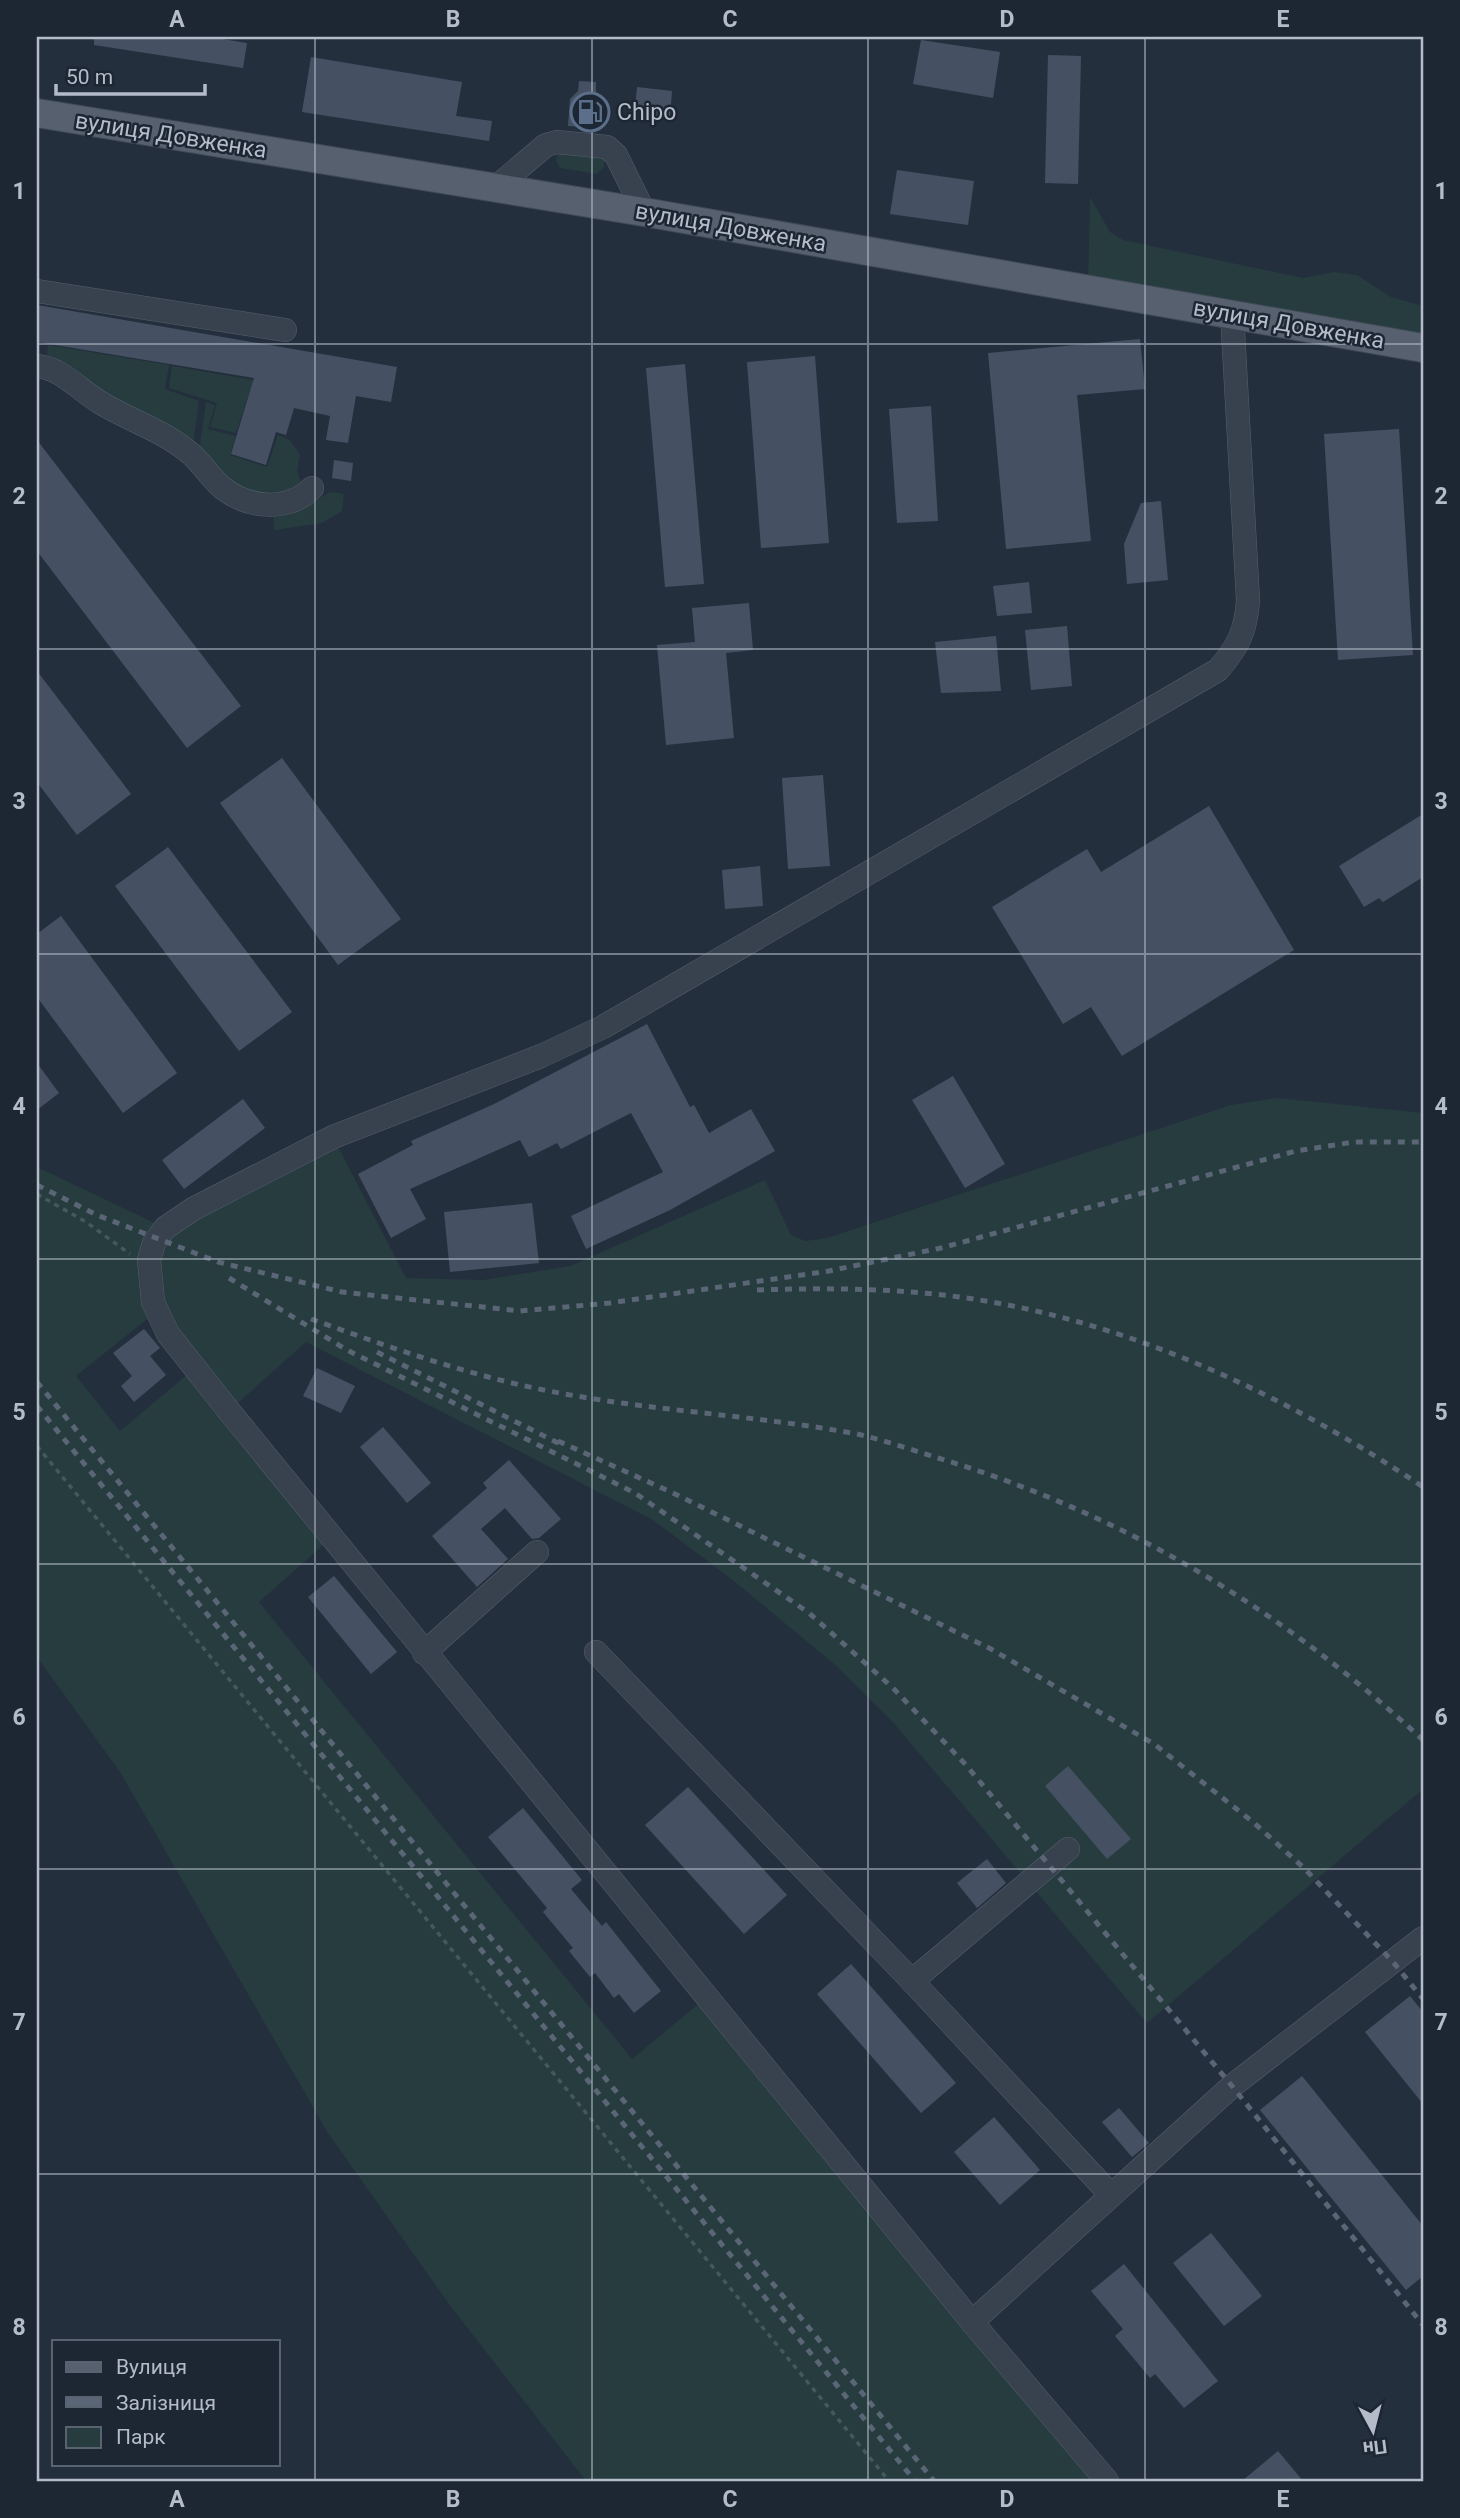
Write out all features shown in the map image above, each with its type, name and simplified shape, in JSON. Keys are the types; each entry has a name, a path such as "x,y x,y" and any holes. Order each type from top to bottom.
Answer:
{"main road":[{"name":"вулиця Довженка","path":"37,113 644,212 1423,348"}],"street":[{"path":"495,188 546,145 557,142 607,148 616,155 644,212"},
{"path":"37,291 285,330"},
{"path":"1107,2481 972,2322 424,1653 168,1334 153,1302 149,1267 151,1253 161,1233 193,1209 333,1137 541,1056 614,1021 1218,670 1237,648 1247,627 1248,600 1232,313"},
{"path":"37,366 58,373 101,403 186,449 222,488 239,498 271,506 304,496 312,488"},
{"path":"424,1653 537,1552"},
{"path":"596,1652 912,1981 1110,2194"},
{"path":"912,1981 1068,1849"},
{"path":"972,2322 1232,2086 1423,1938"}],"path":[{"path":"37,1195 86,1222 149,1267"},
{"path":"37,1446 889,2481"}],"green space":[{"path":"560,149 598,152 604,159 604,167 597,174 560,168 556,160"},
{"path":"1090,197 1110,232 1123,240 1303,278 1334,272 1357,275 1391,297 1423,306 1423,348 1088,288"},
{"path":"48,345 169,365 165,389 199,401 193,444 71,371 58,359 47,356"},
{"path":"172,366 270,383 249,394 236,433 210,427 217,403 169,388"},
{"path":"206,402 215,405 208,429 236,436 230,455 267,467 278,435 290,440 300,455 297,470 301,483 290,496 240,493 199,452"},
{"path":"330,492 344,494 342,511 322,523 274,530 273,512 307,506"},
{"path":"1277,1098 1423,1113 1423,1789 1147,2023 892,1721 834,1664 734,1581 653,1520 306,1342 229,1411 331,1538 259,1602 632,2059 708,1996 1107,2481 586,2481 449,2304 328,2133 120,1772 37,1657 37,1167 165,1228 333,1137 406,1278 483,1280 570,1266 765,1180 791,1235 805,1241 827,1238 1231,1105","holes":["156,1312 195,1368 120,1431 76,1376"]}],"building":[{"path":"94,37 210,37 247,43 243,68 94,45"},
{"path":"921,40 1000,52 993,98 913,84"},
{"path":"1048,55 1081,56 1078,184 1045,183"},
{"path":"311,57 462,82 456,116 492,121 489,141 302,112"},
{"path":"579,81 596,82 596,92 601,102 598,128 568,126 570,99 578,91"},
{"path":"637,87 672,91 670,118 648,116 649,108 635,107"},
{"path":"897,170 974,181 968,225 890,214"},
{"path":"37,305 397,367 391,402 356,396 348,443 326,440 330,416 294,408 286,435 276,432 266,465 231,454 254,378 37,342"},
{"path":"1140,339 1145,389 1077,395 1091,541 1006,549 988,353"},
{"path":"815,356 829,543 761,548 747,362"},
{"path":"685,364 704,584 665,587 646,368"},
{"path":"931,406 938,521 897,523 889,409"},
{"path":"1399,429 1413,655 1338,660 1324,434"},
{"path":"37,440 241,706 187,748 37,551"},
{"path":"334,460 353,463 351,481 332,478"},
{"path":"1161,501 1168,580 1127,584 1124,544 1141,503"},
{"path":"1029,582 1032,613 997,616 993,586"},
{"path":"749,603 753,650 726,653 734,738 666,745 657,645 695,642 692,608"},
{"path":"1067,626 1072,686 1031,690 1025,630"},
{"path":"996,636 1001,691 941,693 935,642"},
{"path":"37,671 131,794 77,835 37,782"},
{"path":"282,758 401,919 338,965 220,803"},
{"path":"823,775 830,866 788,869 782,778"},
{"path":"1209,806 1294,950 1122,1056 1091,1007 1063,1024 992,907 1087,849 1101,872"},
{"path":"1423,814 1423,877 1383,902 1379,898 1364,907 1339,866"},
{"path":"168,847 292,1012 239,1051 115,886"},
{"path":"760,866 763,906 725,909 722,870"},
{"path":"61,916 177,1073 123,1113 37,997 37,934"},
{"path":"647,1024 690,1107 694,1105 709,1133 751,1109 775,1151 670,1210 586,1249 571,1216 663,1172 631,1113 561,1149 557,1143 529,1157 520,1140 410,1189 426,1219 391,1238 358,1174 413,1145 411,1141 494,1104"},
{"path":"37,1063 59,1093 37,1110"},
{"path":"953,1076 1005,1164 965,1188 912,1100"},
{"path":"243,1099 265,1128 184,1189 162,1160"},
{"path":"532,1203 539,1263 450,1272 444,1212"},
{"path":"144,1329 160,1348 150,1356 166,1375 134,1402 121,1386 132,1376 113,1353"},
{"path":"317,1368 355,1386 341,1413 303,1396"},
{"path":"383,1427 431,1483 407,1503 360,1447"},
{"path":"509,1460 561,1519 539,1538 532,1539 505,1508 481,1529 508,1559 477,1587 432,1536 487,1488 483,1483"},
{"path":"334,1576 397,1652 371,1674 308,1597"},
{"path":"1068,1766 1131,1839 1107,1859 1045,1786"},
{"path":"688,1787 787,1895 744,1934 645,1825"},
{"path":"523,1808 582,1880 571,1889 602,1926 606,1922 661,1991 634,2013 619,1994 614,1998 595,1973 590,1977 569,1951 573,1948 543,1912 547,1908 488,1837"},
{"path":"987,1859 1006,1883 977,1908 957,1883"},
{"path":"851,1964 956,2083 921,2113 817,1994"},
{"path":"1410,1996 1423,2012 1423,2104 1365,2032"},
{"path":"1302,2076 1423,2226 1423,2276 1406,2290 1260,2110"},
{"path":"1119,2108 1149,2143 1132,2157 1102,2122"},
{"path":"994,2117 1040,2170 1000,2205 954,2152"},
{"path":"1211,2233 1262,2296 1224,2326 1173,2263"},
{"path":"1124,2264 1218,2381 1184,2408 1155,2374 1150,2378 1115,2336 1123,2329 1091,2291"},
{"path":"1278,2451 1303,2481 1242,2481"}],"railway":[{"path":"37,1185 97,1215 218,1262 342,1292 520,1311 610,1303 829,1271 941,1248 1296,1151 1354,1142 1423,1142"},
{"path":"229,1278 347,1350 635,1493 809,1613 893,1688 966,1765 1232,2086 1423,2325"},
{"path":"757,1290 850,1289 943,1295 1007,1305 1070,1320 1133,1339 1194,1362 1254,1390 1369,1452 1423,1487"},
{"path":"311,1319 428,1360 518,1384 587,1398 857,1434 1006,1481 1072,1507 1136,1537 1197,1571 1256,1608 1313,1649 1423,1740"},
{"path":"377,1352 564,1446"},
{"path":"37,1382 934,2481"},
{"path":"37,1406 915,2481"},
{"path":"558,1441 673,1493 991,1649 1154,1744 1253,1822 1304,1868 1393,1962 1423,1999"}],"place":[{"name":"Chipo","path":"590,112"}]}
